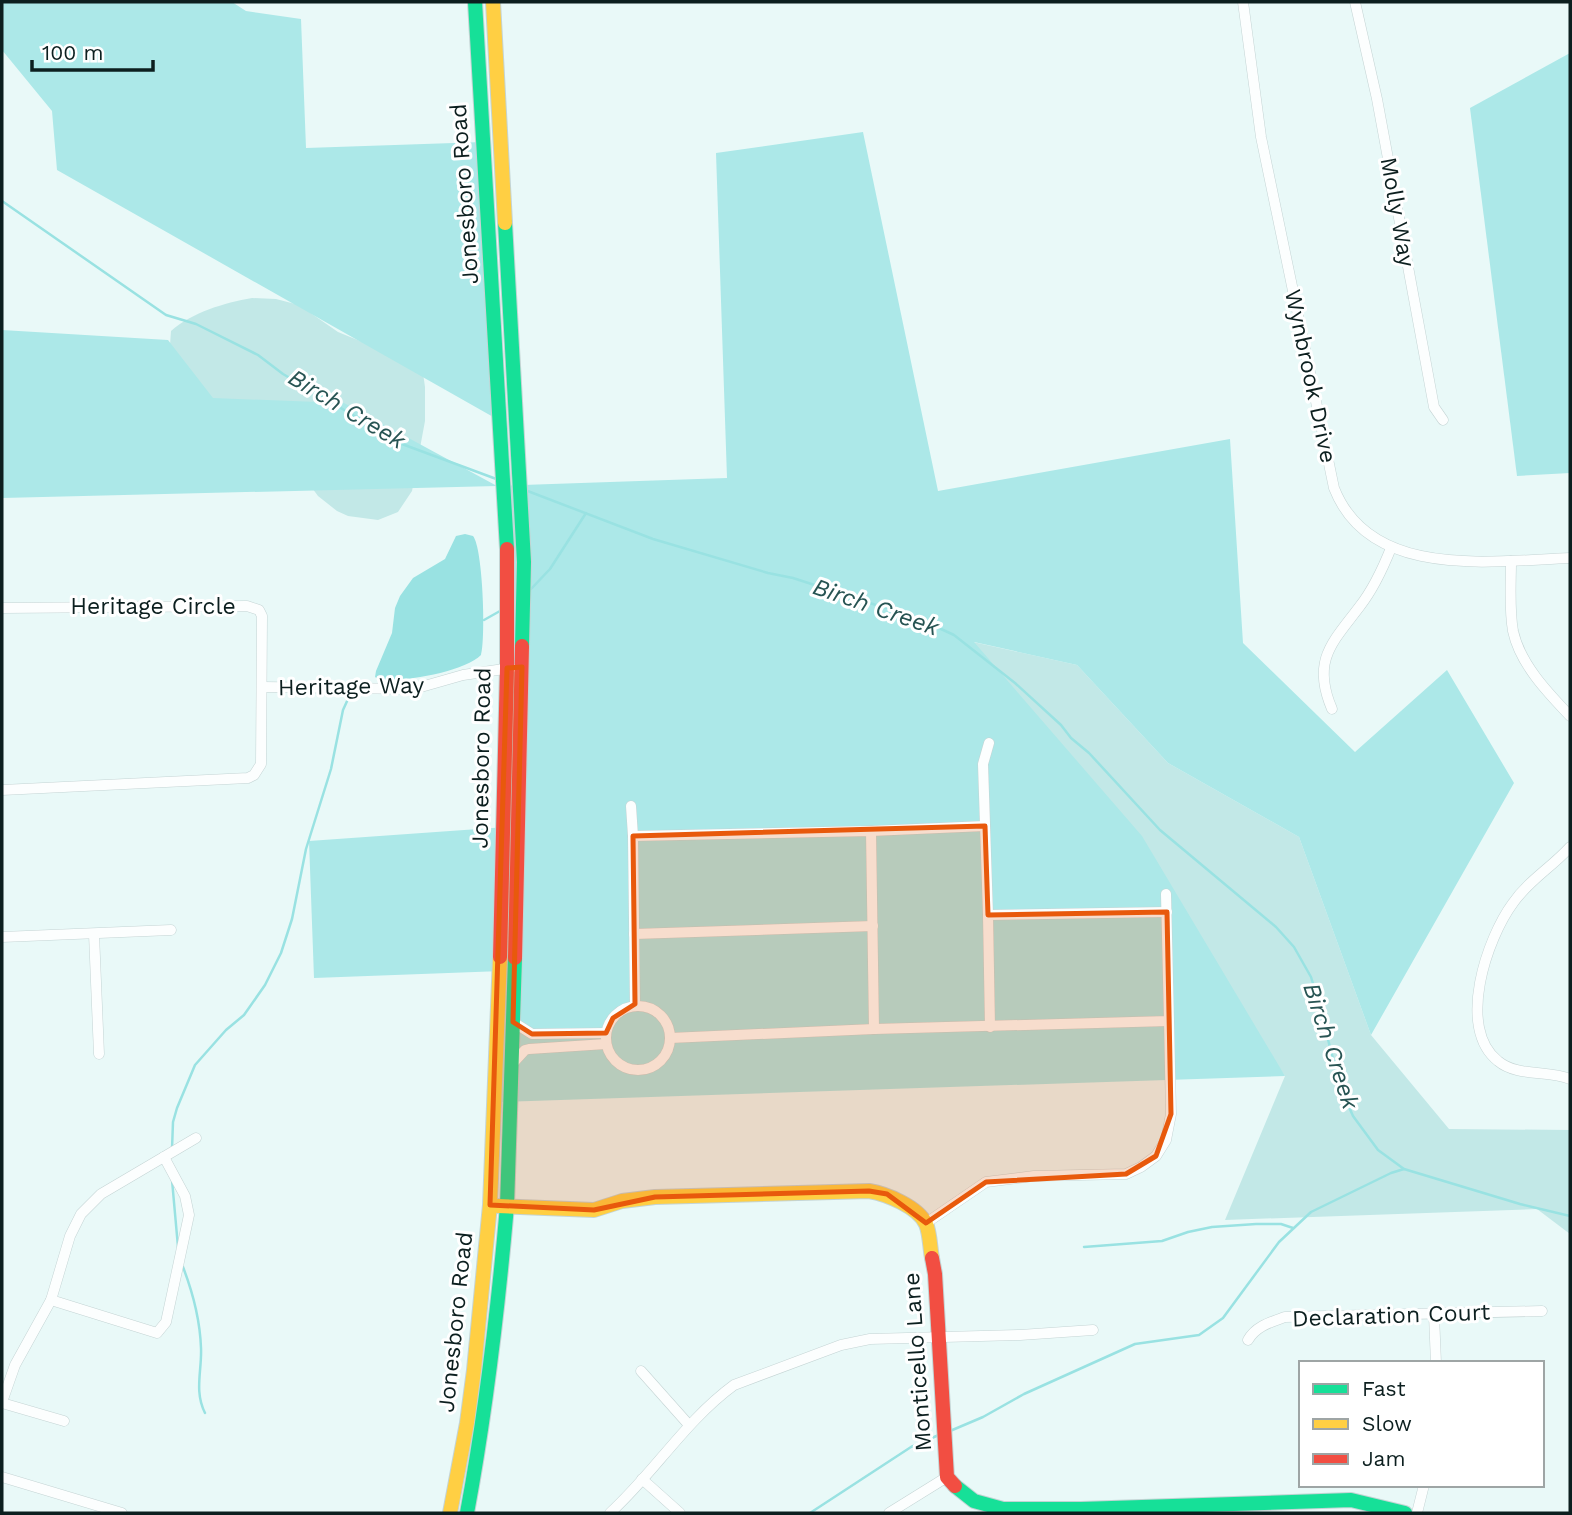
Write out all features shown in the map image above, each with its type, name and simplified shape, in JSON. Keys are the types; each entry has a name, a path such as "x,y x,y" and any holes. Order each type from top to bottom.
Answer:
{"main road":[{"name":"Jonesboro Road","path":"468,1513 486,1404 502,1265 507,1206 513,1022 514,668 507,510 475,2"},
{"name":"Jonesboro Road","path":"450,1513 471,1396 490,1205 514,668 524,562 493,2"},
{"path":"490,1205 594,1210 622,1201 654,1197 869,1191 887,1194 907,1206 926,1223"},
{"name":"Monticello Lane","path":"926,1223 935,1274 947,1477 974,1501 1003,1509 1081,1509 1351,1500 1405,1513"}],"street":[{"name":"Wynbrook Drive","path":"1243,2 1262,137 1334,488 1340,505 1351,519 1391,548 1419,557 1447,561 1570,558"},
{"name":"Molly Way","path":"1355,2 1377,99 1434,407 1443,420"},
{"path":"1332,709 1326,696 1326,654 1378,577 1391,548"},
{"path":"1511,561 1514,632 1525,660 1570,716"},
{"name":"Heritage Circle","path":"2,608 253,607 262,616 261,764 254,775 248,778 2,790"},
{"name":"Heritage Way","path":"262,687 414,690 471,674 514,668"},
{"path":"989,743 983,764 990,1027"},
{"path":"631,806 635,1006"},
{"path":"633,836 985,826"},
{"path":"871,831 874,1029"},
{"path":"1570,847 1514,901 1499,924 1479,988 1477,1015 1484,1044 1499,1062 1519,1070 1570,1079"},
{"path":"926,1223 986,1182 1024,1177 1126,1174 1156,1156 1166,1140 1171,1114 1166,894"},
{"path":"988,915 1167,912"},
{"path":"634,934 873,926"},
{"path":"2,937 171,930"},
{"path":"94,934 99,1054"},
{"path":"635,1006 655,1011 668,1027 670,1038 663,1057 646,1069 626,1068 617,1062 607,1044 606,1033 613,1018 635,1006"},
{"path":"670,1038 1169,1021"},
{"path":"513,1022 532,1034 606,1033"},
{"path":"512,1063 529,1049 607,1044"},
{"path":"64,1421 2,1402 15,1365 51,1300 70,1237 81,1214 101,1194 196,1138"},
{"path":"51,1300 157,1333 166,1322 189,1215 185,1196 164,1157"},
{"name":"Declaration Court","path":"1248,1340 1252,1333 1262,1326 1285,1317 1542,1311"},
{"path":"1434,1315 1436,1361"},
{"path":"610,1513 689,1425 734,1385 841,1345 870,1339 1093,1330"},
{"path":"641,1371 689,1425"},
{"path":"2,1477 122,1513"},
{"path":"889,1513 947,1477"},
{"path":"642,1479 680,1513"},
{"path":"1417,1513 1424,1487"}],"highlighted area":[{"path":"522,667 513,1022 532,1034 606,1033 613,1018 635,1004 633,836 985,826 988,915 1167,912 1171,1114 1156,1156 1126,1174 986,1182 926,1223 887,1194 869,1191 655,1197 594,1210 490,1205 507,668"}],"shaded area":[{"path":"2,2 232,2 246,11 301,19 306,148 483,142 495,418 57,170 52,111 2,50"},
{"path":"1570,53 1570,473 1517,476 1470,108"},
{"path":"863,132 938,491 1230,439 1243,643 1355,752 1447,670 1514,783 1371,1035 1299,837 1168,763 1077,665 974,642 1142,836 1285,1076 502,1102 502,971 314,978 309,841 519,826 497,486 727,478 716,153"},
{"path":"252,298 276,299 299,305 338,332 414,363 423,373 425,421 412,491 398,512 378,520 348,516 318,496 284,450 198,423 170,345 171,331 209,309"},
{"path":"2,330 168,340 213,398 344,403 497,486 2,498"},
{"path":"456,536 473,536 479,557 483,613 481,655 461,666 432,675 378,679 375,677 376,671 392,633 395,608 400,596 413,578 445,559"},
{"path":"973,642 1077,665 1168,763 1299,837 1371,1035 1449,1129 1570,1130 1570,1234 1537,1209 1225,1220 1285,1076"}],"waterway":[{"name":"Birch Creek","path":"2,201 166,315 196,324 258,355 283,374 402,444 499,480"},
{"name":"Birch Creek","path":"525,490 653,539 900,610 954,635 1015,683 1061,725 1160,830 1276,927 1294,947 1311,977 1341,1089 1353,1116 1378,1150 1404,1169 1570,1216"},
{"path":"531,589 550,569 586,513"},
{"path":"484,620 500,611"},
{"path":"172,1149 173,1122 195,1065 226,1030 244,1015 265,985 281,953 292,919 306,849 331,769 343,710 348,699"},
{"path":"950,1431 1135,1344 1199,1335 1223,1318 1279,1242 1311,1212 1404,1169"},
{"path":"172,1180 178,1247"},
{"path":"1084,1247 1162,1241 1212,1227 1281,1224 1293,1228"},
{"path":"183,1267 199,1327 199,1389 205,1413"},
{"path":"810,1513 911,1447 941,1434"}],"traffic: fast":[{"path":"475,2 507,549"},
{"path":"505,223 524,562 522,646"},
{"path":"467,1513 491,1360 507,1206 515,958"},
{"path":"955,1486 974,1501 1003,1509 1351,1500 1405,1513"}],"traffic: slow":[{"path":"493,2 505,223"},
{"path":"450,1513 474,1370 490,1205 500,957"},
{"path":"498,1206 594,1210 622,1201 655,1197 869,1191 901,1202 922,1218 926,1224 932,1258"}],"traffic: jam":[{"path":"500,957 507,549"},
{"path":"515,958 522,646"},
{"path":"932,1258 947,1477 955,1486"}]}
